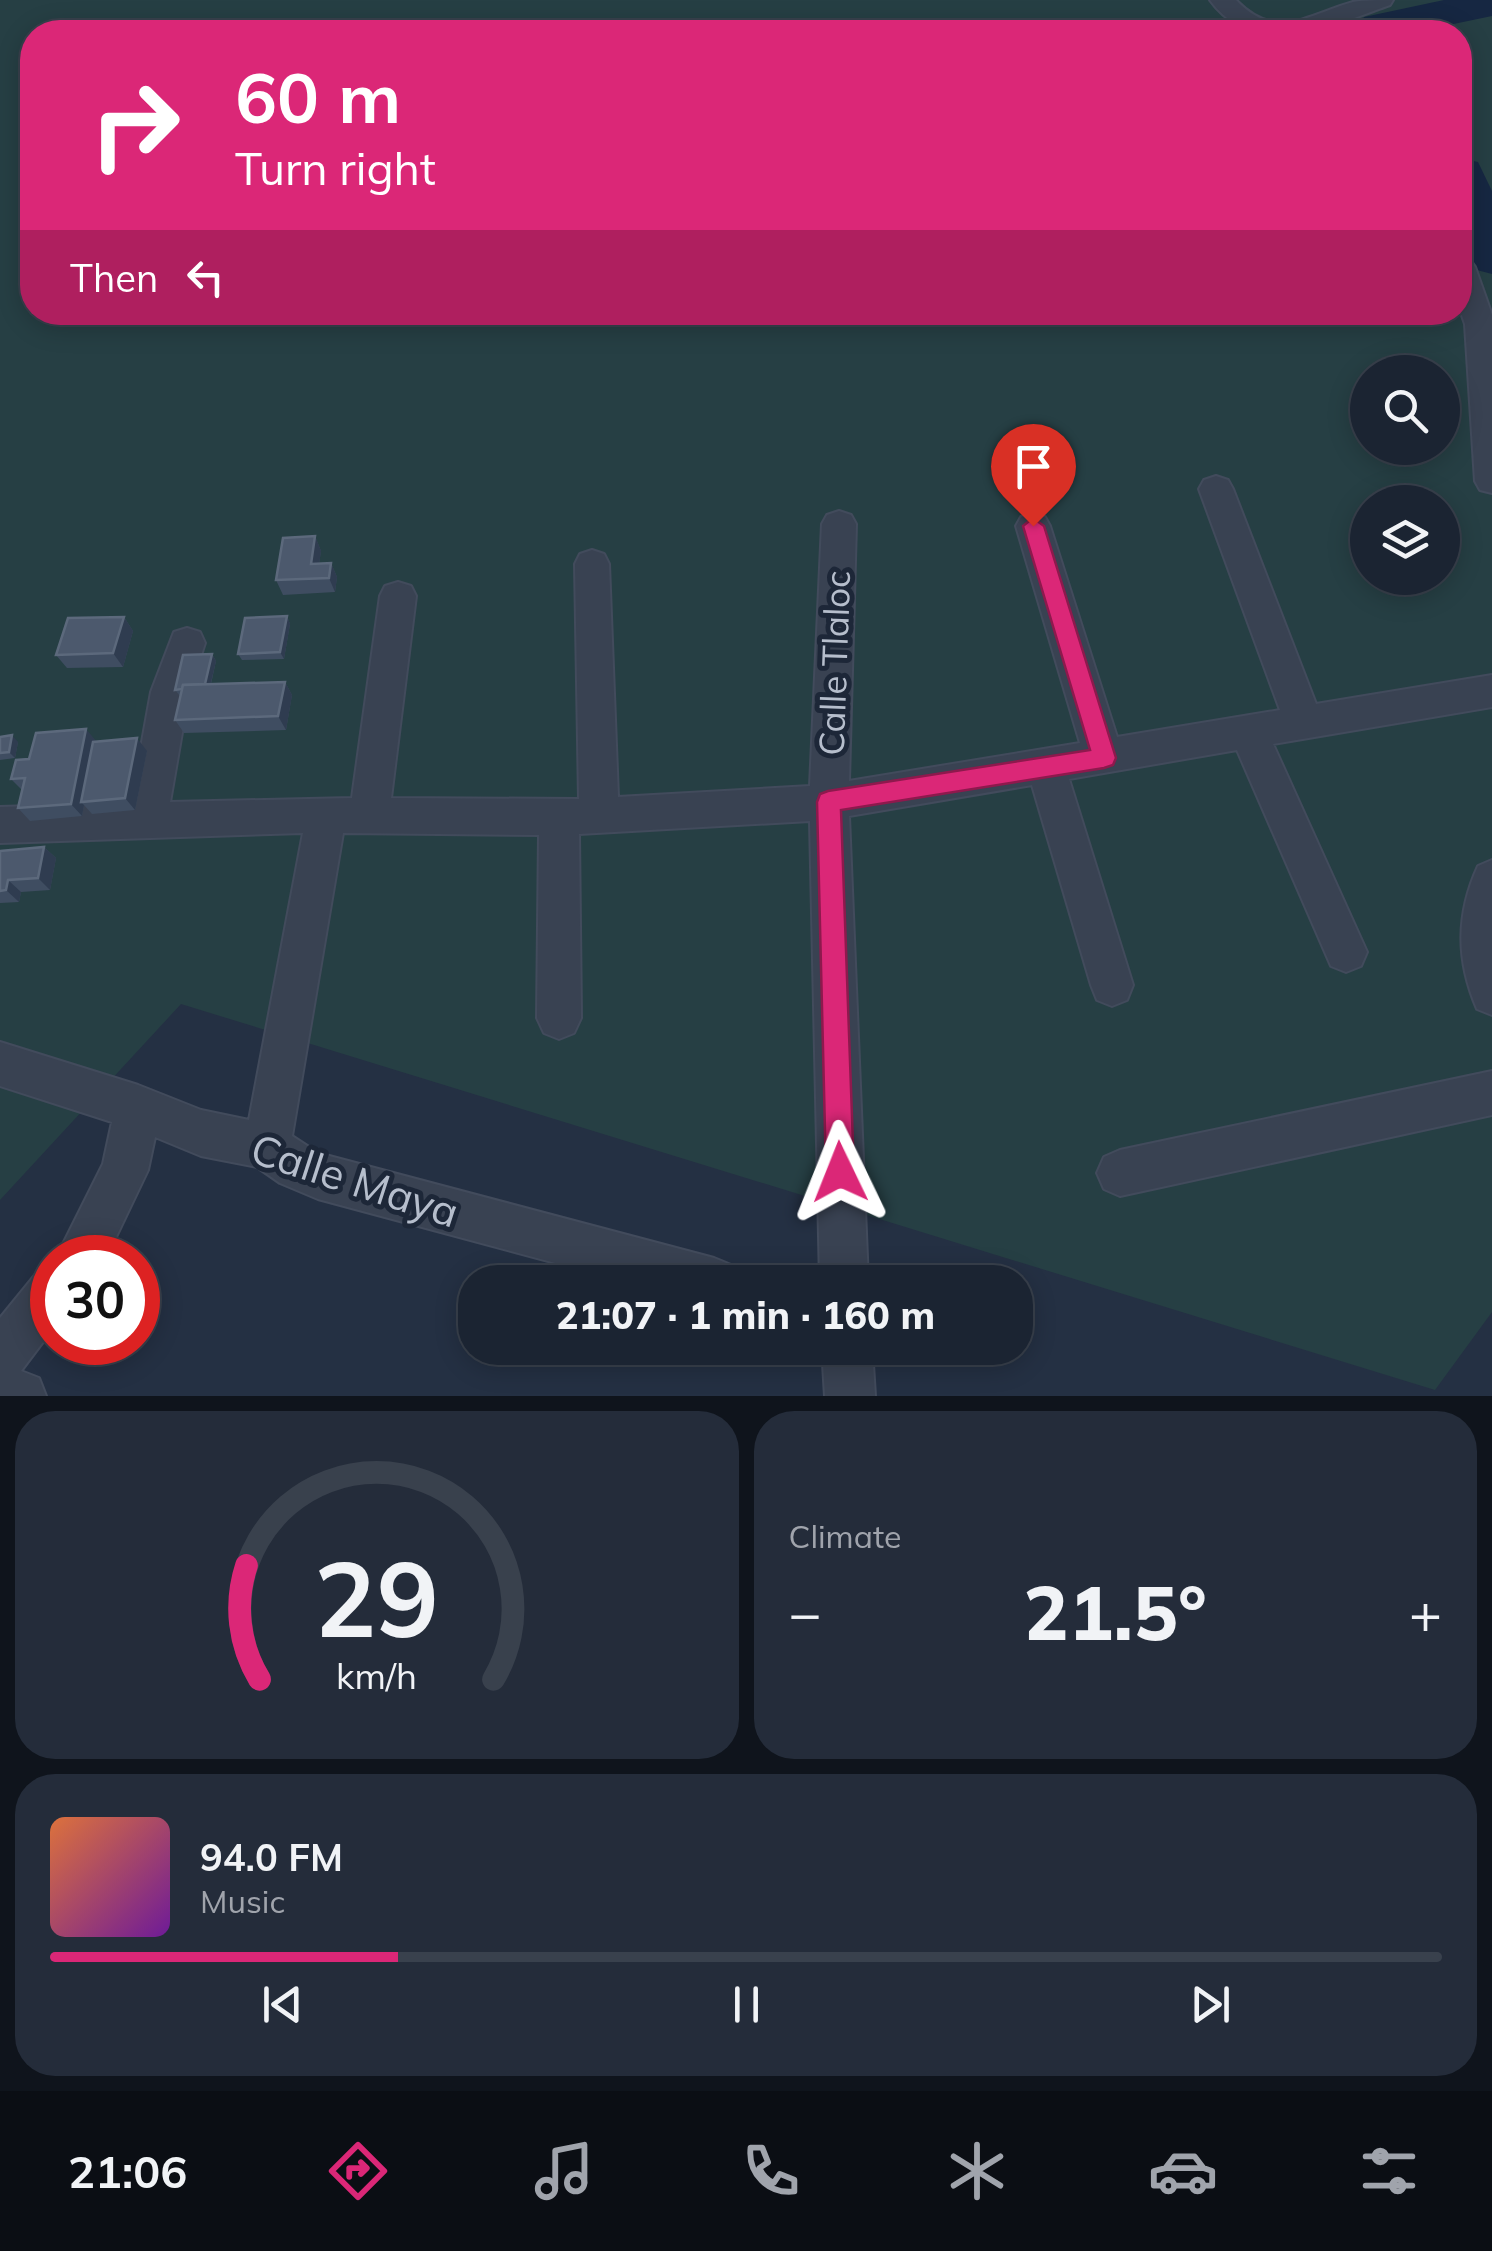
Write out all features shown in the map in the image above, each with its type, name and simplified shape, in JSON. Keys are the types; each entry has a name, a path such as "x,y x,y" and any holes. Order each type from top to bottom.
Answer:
{"street":[{"path":"1222,0 1242,20"},
{"path":"1325,20 1381,0"},
{"path":"1472,302 1480,324 1492,481"},
{"path":"1216,488 1303,720"},
{"name":"Calle Tlaloc","path":"840,524 828,802 843,1265"},
{"path":"1033,526 1104,758"},
{"path":"559,1018 579,817 592,564"},
{"path":"369,816 398,596"},
{"path":"147,823 170,692 188,643"},
{"path":"0,825 326,814 579,817 828,802 1492,691"},
{"path":"1249,733 1346,952"},
{"path":"1046,767 1112,985"},
{"path":"267,1146 326,814"},
{"path":"1492,879 1480,924 1479,946 1492,994"},
{"name":"Calle Maya","path":"0,1064 226,1140 267,1146 296,1167 318,1176 650,1265"},
{"path":"1120,1173 1492,1093"},
{"path":"92,1235 126,1170 138,1108"},
{"path":"0,1357 30,1320"},
{"path":"848,1365 850,1396"},
{"path":"0,1389 21,1396"}],"green space":[{"path":"0,0 1492,0 1492,1312 1435,1390 181,1004 0,1200"}],"building":[{"path":"315,536 311,564 331,563 329,578 276,580 283,538"},
{"path":"287,616 280,652 238,654 245,618"},
{"path":"124,617 113,653 56,655 68,618"},
{"path":"212,654 205,684 183,685 175,690 183,655"},
{"path":"285,682 278,716 175,720 183,685"},
{"path":"86,729 71,804 18,808 25,778 11,779 16,760 29,759 36,733"},
{"path":"12,735 9,752 0,753 0,737"},
{"path":"137,738 125,798 81,802 93,742"},
{"path":"44,847 38,878 8,880 6,890 0,891 0,851"}],"waterway":[{"path":"1410,20 1476,7 1491,0"},
{"path":"1472,204 1492,257"}],"route":[{"path":"840,1172 828,802 1104,758 1033,526"}]}
